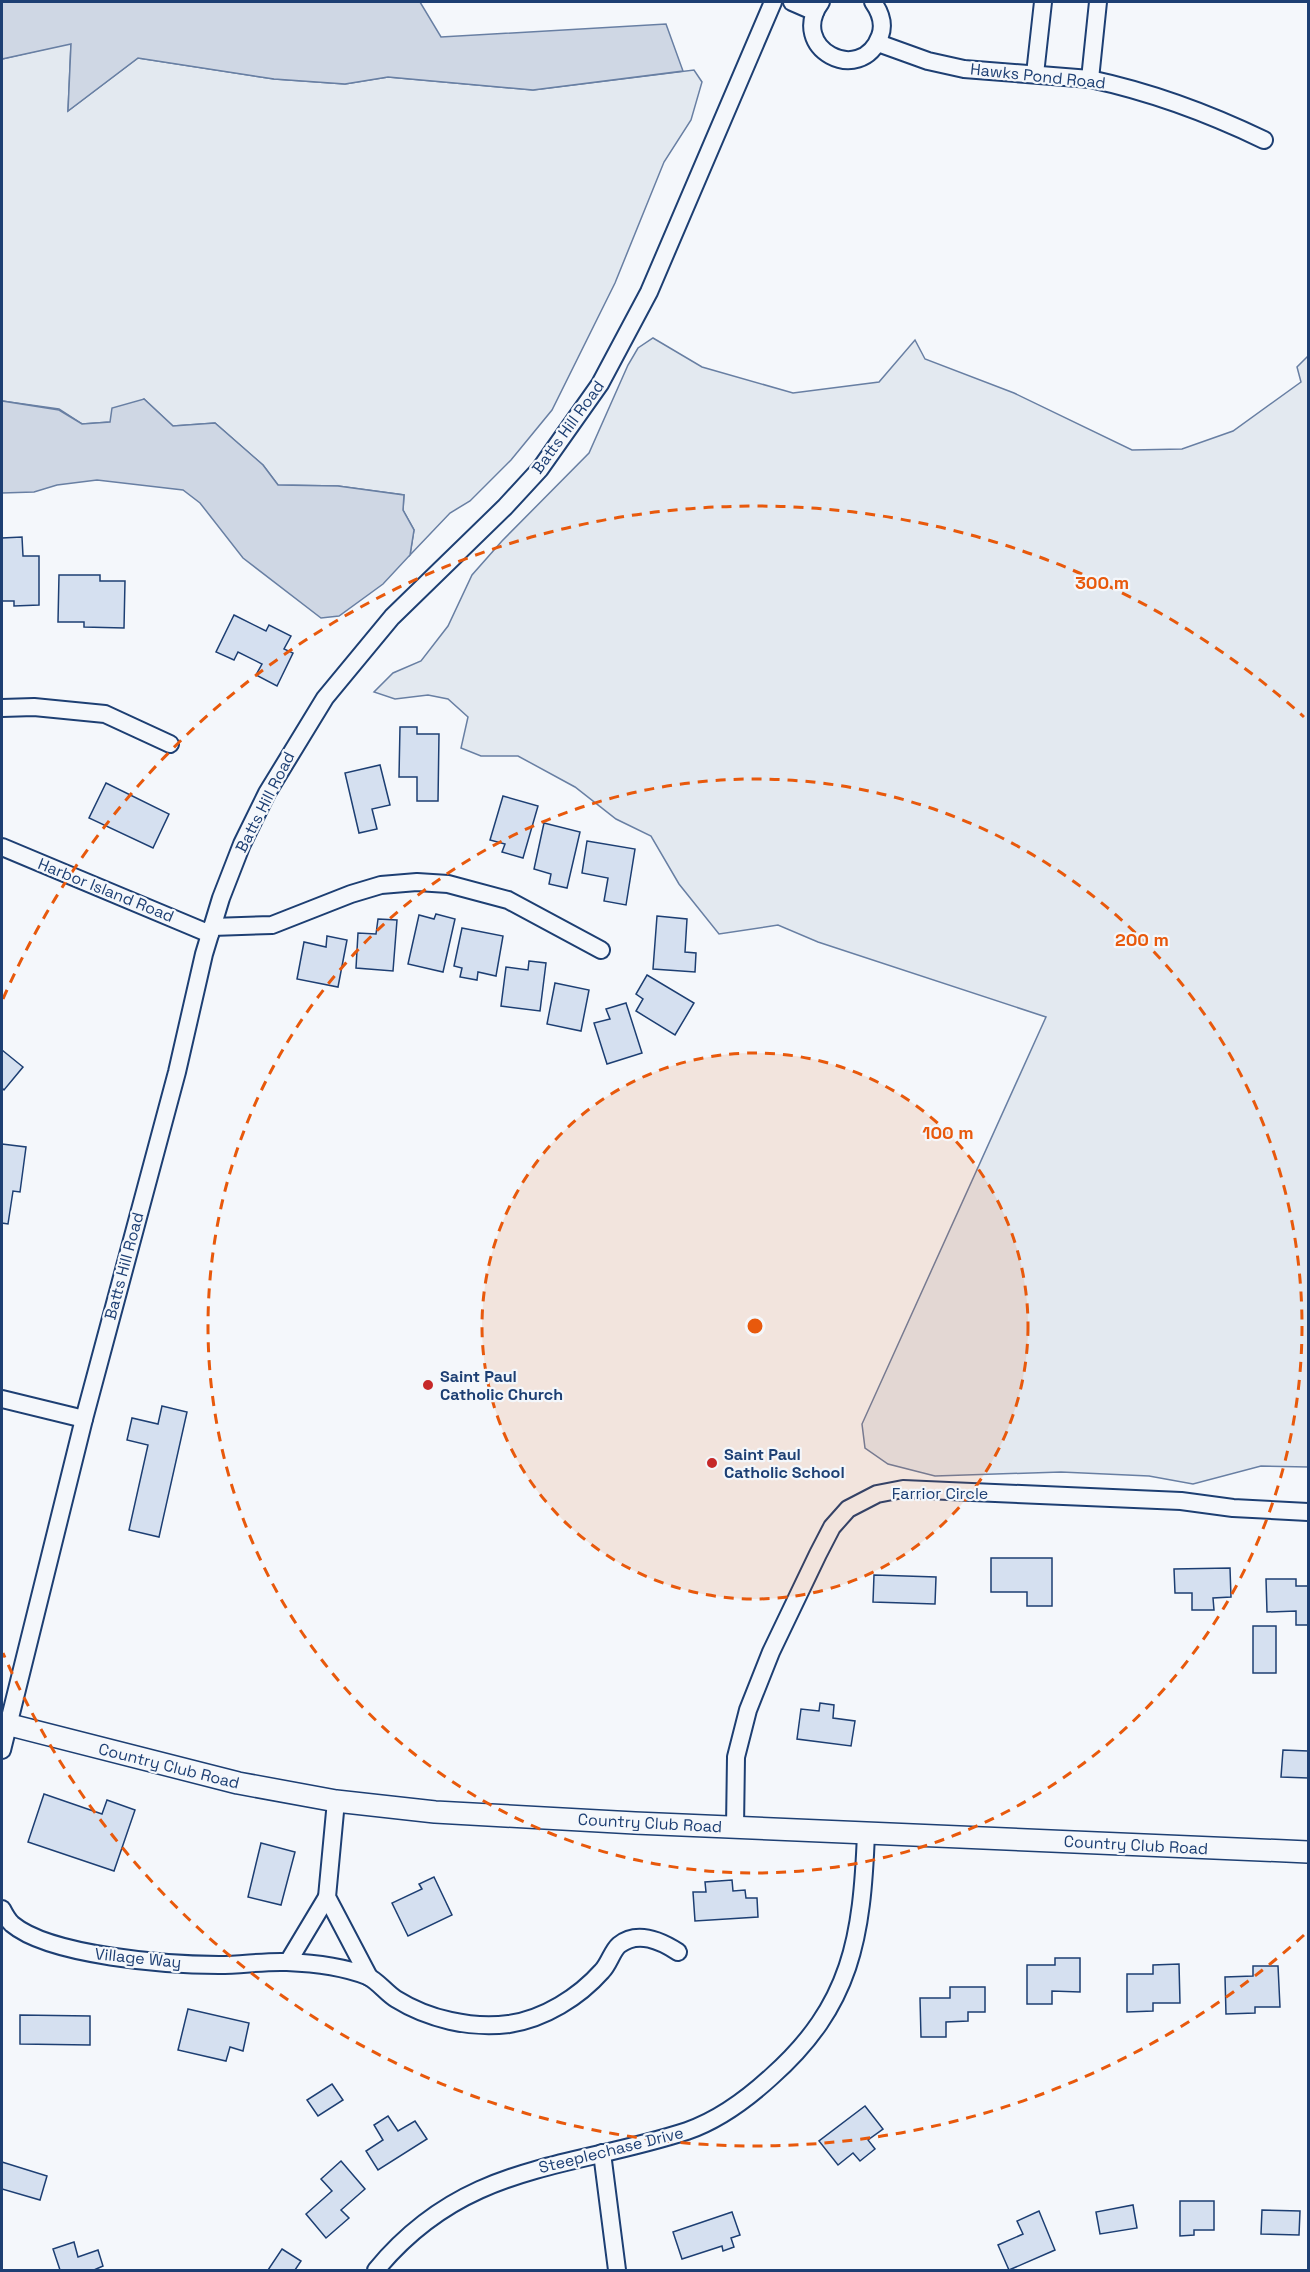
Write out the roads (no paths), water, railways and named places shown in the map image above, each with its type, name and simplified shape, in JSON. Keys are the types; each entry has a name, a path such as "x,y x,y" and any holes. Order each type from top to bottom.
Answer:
{"street":[{"name":"Batts Hill Road","path":"4,1724 177,1072 211,930 242,844 267,793 325,698 392,617 505,507 540,469 600,384 649,292 772,2"},
{"path":"792,2 818,7 814,35 819,46 827,54 849,60 861,58 878,43 882,20 873,2"},
{"path":"1035,74 1043,2"},
{"path":"1090,80 1098,2"},
{"name":"Hawks Pond Road","path":"878,43 928,61 964,69 1090,80 1192,108 1264,141"},
{"path":"2,708 34,707 105,714 170,744"},
{"name":"Harbor Island Road","path":"2,847 211,930"},
{"path":"211,930 272,925 351,894 381,885 417,882 448,884 508,900 601,950"},
{"path":"2,1399 84,1419"},
{"name":"Farrior Circle","path":"735,1827 736,1757 748,1710 771,1652 832,1527 848,1509 863,1499 903,1489 1181,1501 1233,1508 1308,1512"},
{"path":"2,1750 4,1724"},
{"name":"Country Club Road","path":"4,1724 238,1783 336,1801 435,1812 1308,1852"},
{"path":"288,1962 327,1897 336,1801"},
{"name":"Steeplechase Drive","path":"376,2271 413,2232 464,2196 522,2172 690,2130 722,2114 751,2095 801,2048 822,2021 838,1993 849,1966 861,1910 866,1833"},
{"name":"Village Way","path":"327,1897 369,1977 395,1998 424,2013 453,2022 508,2024 533,2019 585,1989 604,1969 618,1946 630,1939 646,1938 664,1943 678,1952"},
{"name":"Village Way","path":"2,1909 11,1924 42,1939 95,1955 219,1965 288,1962 343,1970 369,1977"},
{"path":"602,2153 617,2271"}],"place":[{"name":"Saint Paul Catholic Church","path":"428,1385"},
{"name":"Saint Paul Catholic School","path":"712,1463"}]}
